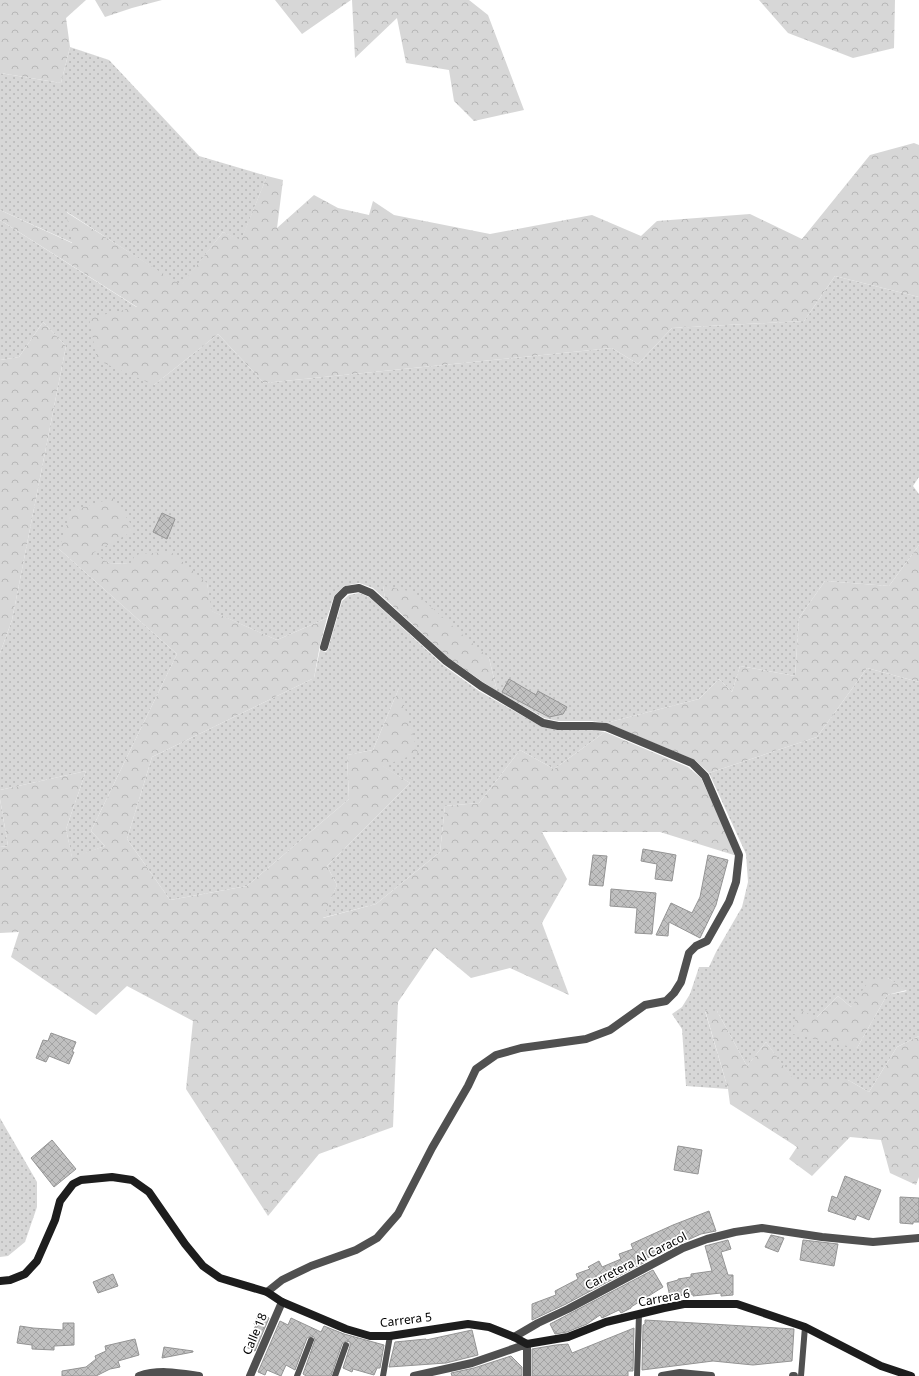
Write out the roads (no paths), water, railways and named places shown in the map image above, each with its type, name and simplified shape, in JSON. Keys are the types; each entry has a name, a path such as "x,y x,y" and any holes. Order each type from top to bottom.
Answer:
{"street":[{"path":"267,1292 282,1280 311,1266 356,1250 377,1238 398,1214 432,1148 468,1086 476,1069 496,1055 521,1048 586,1039 610,1030 645,1005 666,1001 674,994 681,982 689,953 696,946 706,941 729,902 736,882 739,855 705,776 692,763 606,727 558,726 543,723 481,686 446,661 371,593 359,588 346,590 338,598 324,647"},
{"name":"Carrera 5","path":"0,1281 10,1280 25,1274 37,1261 55,1220 60,1201 73,1184 81,1180 112,1177 132,1180 149,1192 185,1244 203,1266 220,1278 267,1292 282,1302 346,1329 370,1336 390,1336 468,1324 488,1327 514,1337"},
{"name":"Carretera Al Caracol","path":"514,1337 683,1248 707,1239 735,1232 762,1228 873,1242 919,1238"},
{"name":"Calle 18","path":"250,1376 282,1302"},
{"name":"Carrera 6","path":"414,1376 472,1364 528,1344 568,1336 606,1322 664,1308 684,1304 737,1304 805,1326 881,1366 911,1376"},
{"path":"514,1337 528,1344 528,1376"},
{"path":"139,1376 149,1372 167,1371 200,1376"},
{"path":"662,1376 680,1373 711,1376"}],"lane":[{"path":"637,1376 639,1314"},
{"path":"801,1376 805,1326"},
{"path":"383,1376 390,1336"},
{"path":"297,1376 311,1340"},
{"path":"335,1376 346,1345"}]}
